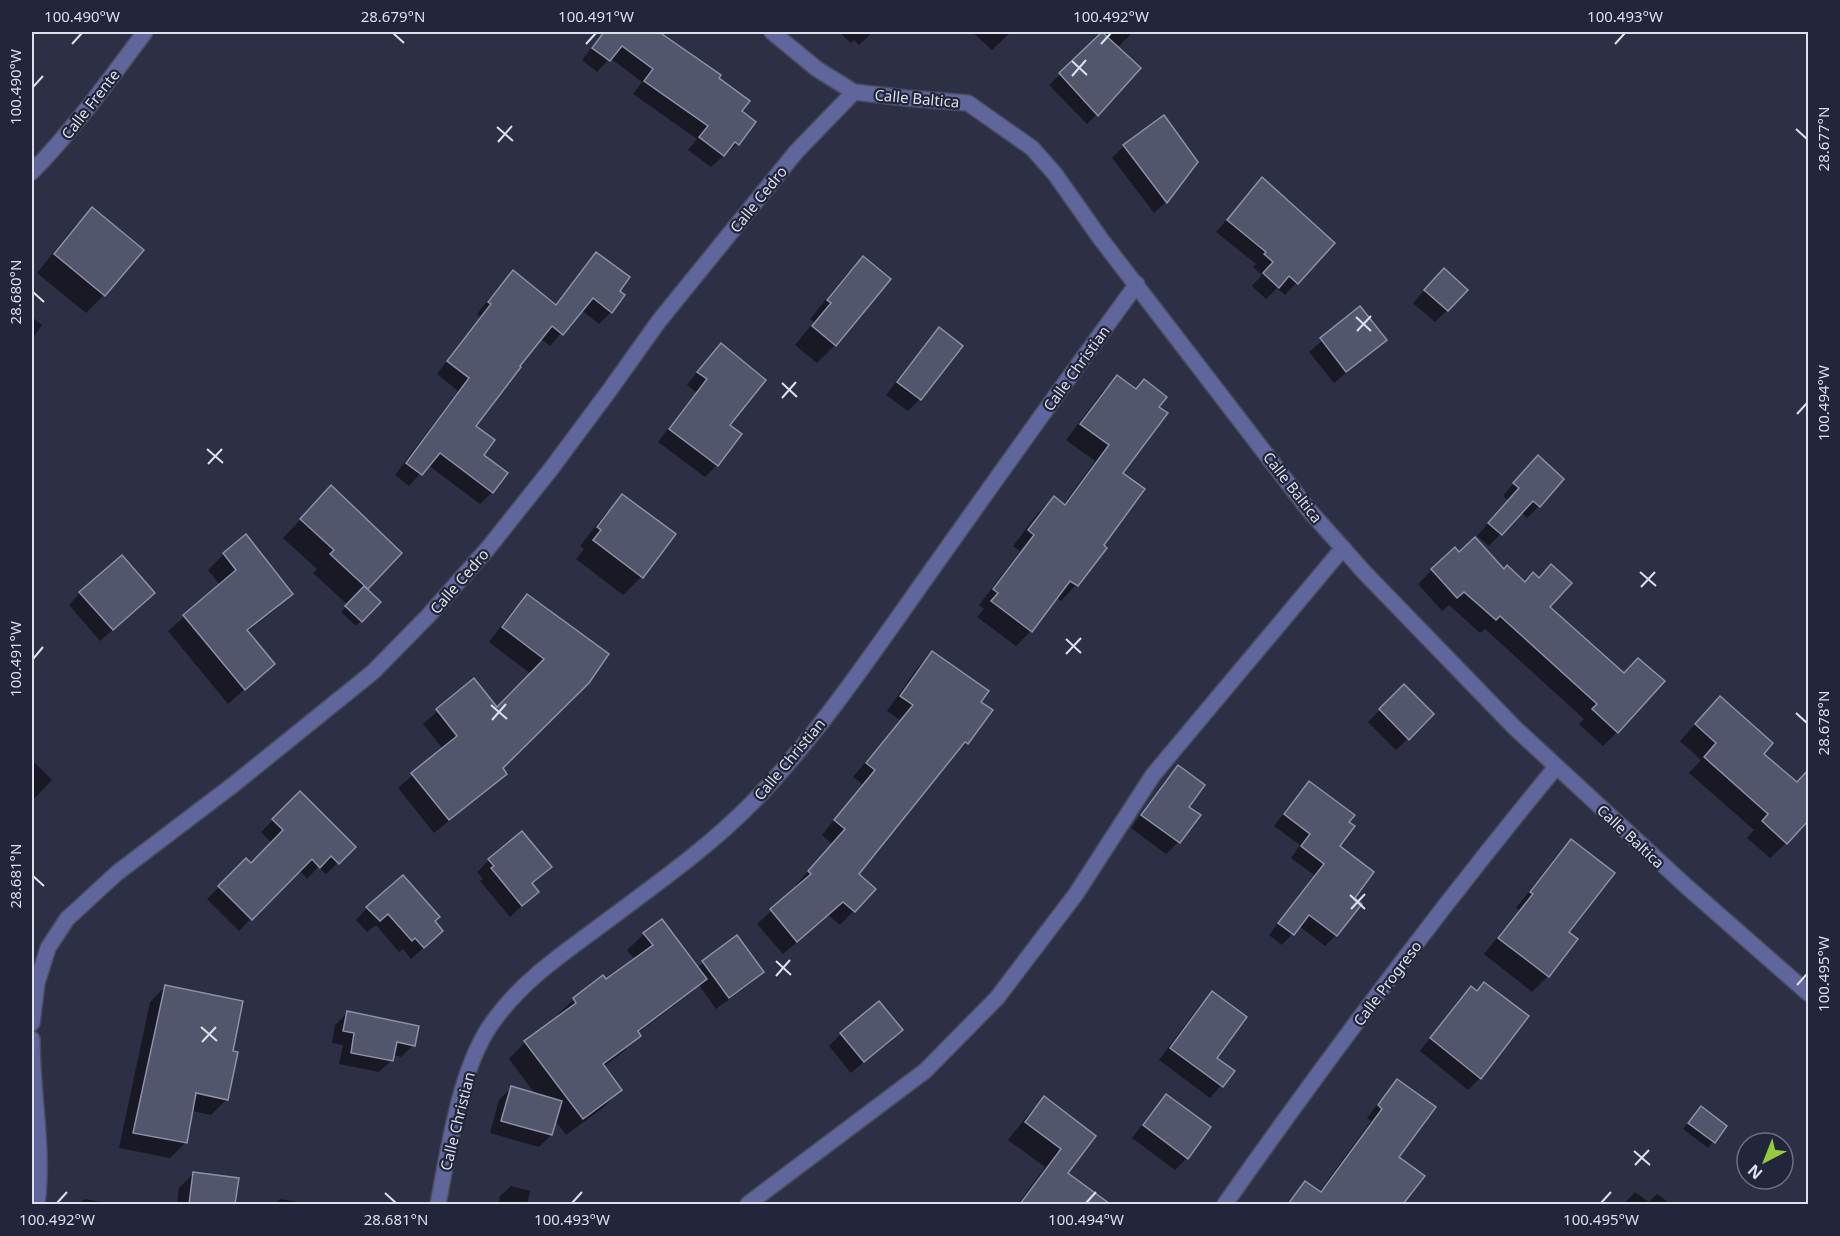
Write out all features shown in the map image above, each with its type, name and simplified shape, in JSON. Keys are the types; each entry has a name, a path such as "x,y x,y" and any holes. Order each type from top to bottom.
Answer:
{"street":[{"name":"Calle Frente","path":"32,172 91,105 145,32"},
{"name":"Calle Baltica","path":"772,32 817,69 854,92 968,102 1032,148 1308,509 1343,548 1507,720 1556,767 1686,886 1809,993"},
{"name":"Calle Cedro","path":"32,1023 37,983 48,948 67,919 117,873 233,785 373,672 428,616 489,547 551,469 659,321 789,160 854,92"},
{"name":"Calle Christian","path":"438,1204 461,1098 474,1058 493,1021 521,988 715,837 783,770 871,655 1137,285"},
{"path":"748,1204 925,1071 997,998 1076,894 1153,775 1343,548"},
{"name":"Calle Progreso","path":"1225,1204 1468,874 1556,767"},
{"path":"32,1039 39,1160 37,1204"}],"building":[{"path":"604,32 659,32 721,75 719,78 750,101 742,111 756,122 739,145 735,142 724,156 699,137 708,126 644,81 653,69 622,46 610,61 592,48"},
{"path":"1102,32 1141,68 1098,116 1059,73"},
{"path":"1164,115 1198,162 1167,203 1123,145"},
{"path":"1262,177 1335,243 1298,284 1289,276 1279,288 1263,273 1273,262 1264,254 1266,252 1227,220"},
{"path":"92,207 144,250 105,296 54,254"},
{"path":"596,252 630,277 620,291 625,295 612,313 593,298 563,335 552,326 476,426 495,440 484,455 508,473 493,493 440,453 422,475 406,463 469,378 447,361 491,304 488,302 513,270 556,305"},
{"path":"863,256 891,279 836,346 812,326 831,303 827,300"},
{"path":"1444,268 1468,290 1448,311 1424,290"},
{"path":"1360,306 1387,340 1346,372 1320,338"},
{"path":"939,327 963,346 921,400 897,382"},
{"path":"721,343 766,380 730,425 742,434 718,466 669,429 707,379 697,372"},
{"path":"1117,375 1136,389 1144,379 1167,397 1159,407 1168,413 1123,473 1145,489 1104,545 1107,548 1078,586 1070,581 1032,632 991,601 998,593 993,589 1034,535 1028,530 1054,496 1065,505 1109,445 1080,424"},
{"path":"1538,455 1564,479 1540,507 1533,501 1502,535 1488,523 1519,488 1513,483"},
{"path":"331,485 402,553 368,589 330,554 334,550 300,519"},
{"path":"622,494 676,534 643,578 593,540 601,530 597,527"},
{"path":"246,534 293,594 247,630 275,664 245,690 183,615 236,570 223,553"},
{"path":"1475,537 1504,569 1507,565 1525,582 1533,572 1539,578 1551,564 1572,583 1550,607 1624,673 1638,658 1665,681 1618,733 1592,709 1597,704 1500,616 1496,620 1464,592 1457,598 1431,569 1455,547 1459,552"},
{"path":"122,555 155,593 113,630 79,592"},
{"path":"364,586 381,602 362,622 345,606"},
{"path":"527,594 609,654 589,683 503,768 507,774 449,820 411,773 457,736 436,709 474,678 497,707 544,659 502,627"},
{"path":"932,651 989,691 981,702 993,710 968,744 965,742 859,874 876,889 855,912 843,902 797,942 770,909 811,874 808,871 845,829 834,820 875,770 866,763 913,705 900,696"},
{"path":"1404,684 1434,714 1409,740 1379,709"},
{"path":"1720,696 1773,743 1764,754 1797,782 1809,769 1809,820 1787,844 1762,821 1768,814 1704,757 1716,743 1695,724"},
{"path":"1178,765 1205,785 1189,807 1201,815 1180,843 1141,815"},
{"path":"1309,781 1355,815 1349,822 1355,826 1340,846 1374,872 1355,898 1362,904 1337,936 1309,915 1294,935 1278,923 1324,864 1301,846 1310,834 1284,814"},
{"path":"300,791 356,847 339,864 331,856 320,868 312,859 252,920 218,886 246,858 251,863 283,830 272,819"},
{"path":"522,831 552,867 532,883 539,892 522,906 491,868 494,866 488,859"},
{"path":"1571,839 1615,873 1569,932 1578,939 1549,977 1498,938 1533,894 1530,892"},
{"path":"403,875 440,917 435,921 443,931 424,948 415,938 412,941 388,914 380,921 366,907"},
{"path":"662,919 707,979 638,1031 641,1036 603,1064 622,1090 583,1119 524,1041 576,1003 573,998 603,975 606,979 653,945 643,933"},
{"path":"737,935 764,972 729,998 702,961"},
{"path":"1484,982 1529,1016 1481,1079 1430,1038 1471,986 1477,991"},
{"path":"165,985 243,1001 233,1051 238,1052 228,1100 196,1093 187,1143 133,1133"},
{"path":"1212,991 1247,1017 1217,1058 1235,1071 1223,1087 1170,1048"},
{"path":"879,1001 903,1030 864,1062 840,1033"},
{"path":"347,1011 419,1026 415,1046 397,1042 393,1061 351,1053 354,1033 343,1031"},
{"path":"1397,1079 1436,1107 1399,1157 1425,1176 1403,1204 1288,1204 1305,1181 1321,1192 1382,1109 1378,1105"},
{"path":"511,1086 562,1101 552,1135 501,1121"},
{"path":"1166,1094 1211,1127 1188,1159 1143,1125"},
{"path":"1044,1096 1096,1136 1068,1173 1110,1204 1020,1204 1061,1149 1025,1122"},
{"path":"1701,1106 1727,1126 1715,1143 1688,1123"},
{"path":"193,1172 239,1178 235,1204 189,1204"}]}
